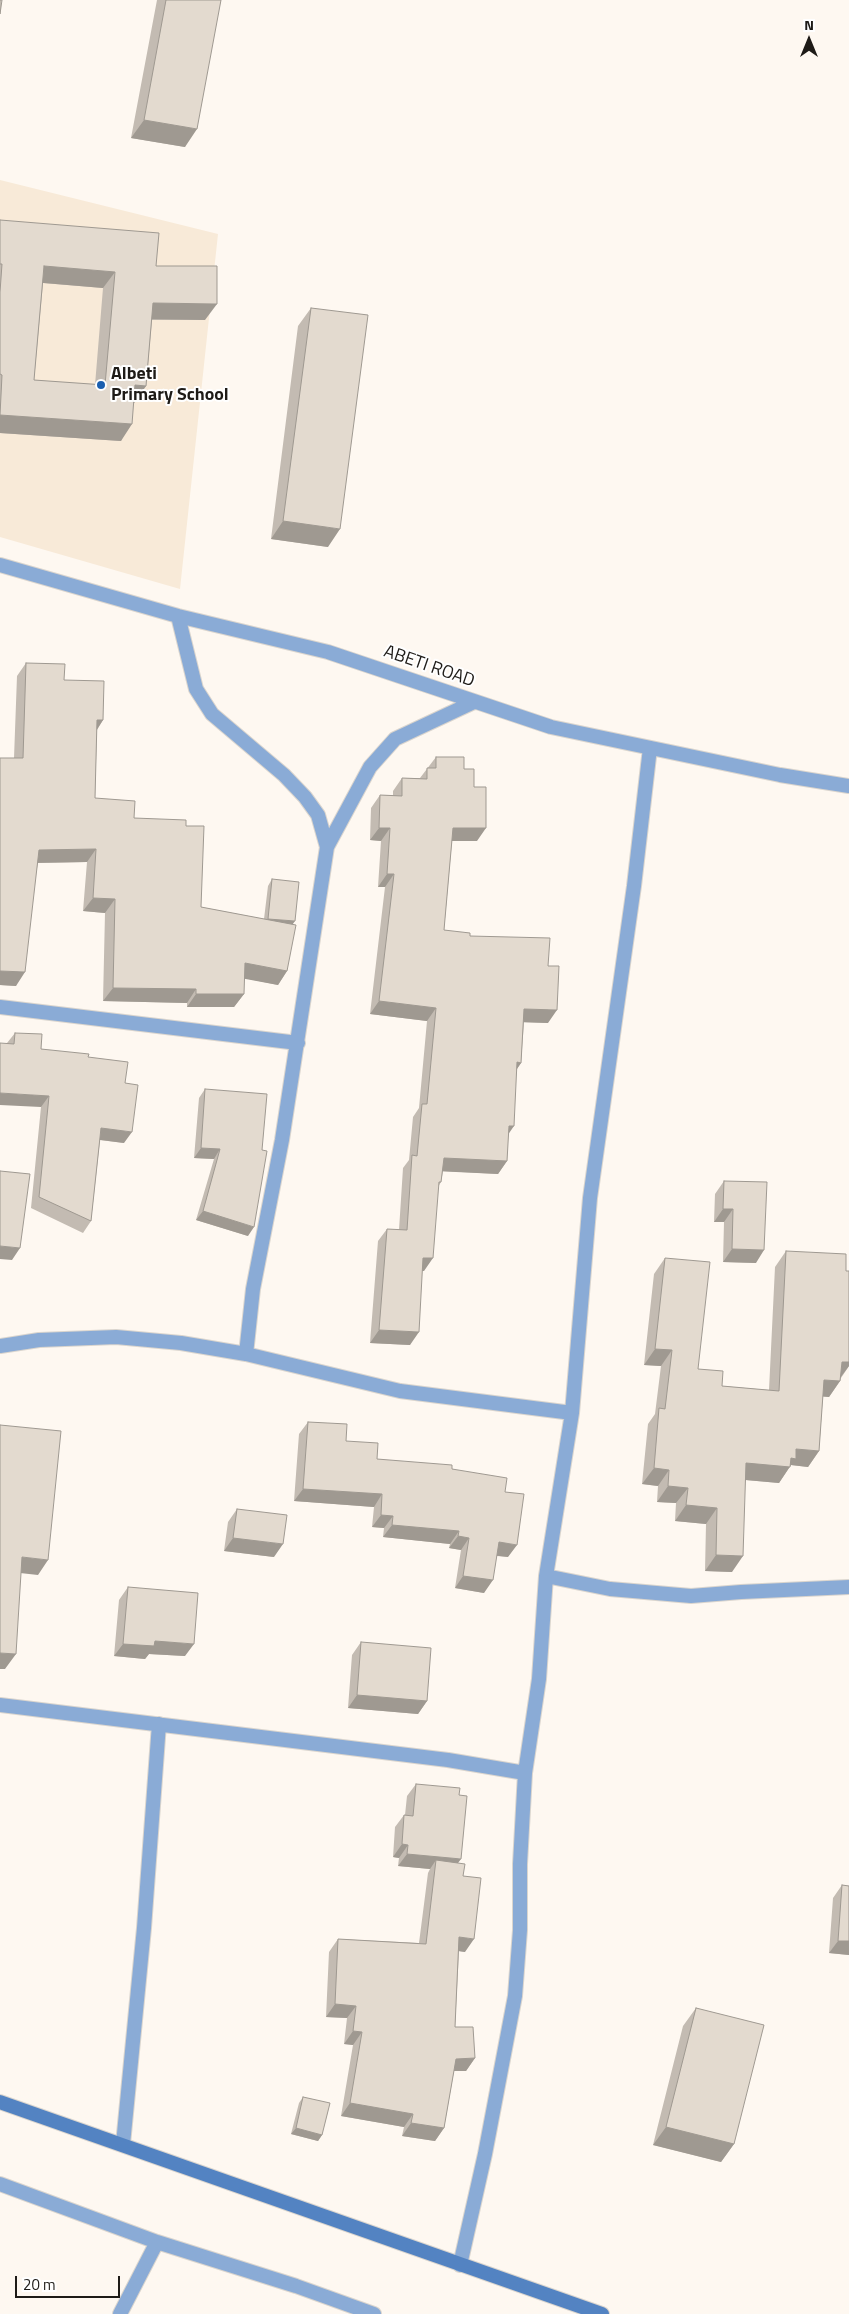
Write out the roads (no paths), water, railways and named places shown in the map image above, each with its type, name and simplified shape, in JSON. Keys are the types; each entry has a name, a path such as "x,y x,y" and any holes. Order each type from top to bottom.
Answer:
{"main road":[{"path":"0,2102 602,2314"}],"street":[{"name":"ABETI ROAD","path":"0,565 178,616 328,652 551,727 780,775 849,786"},
{"path":"178,616 196,689 212,714 284,774 305,797 318,815 327,848"},
{"path":"246,1354 253,1289 282,1140 327,848 370,767 395,740 474,702"},
{"path":"460,2264 485,2154 516,1996 525,1772 540,1679 546,1576 572,1413 590,1198 633,896 650,748"},
{"path":"0,1007 298,1043"},
{"path":"0,1346 39,1340 116,1336 181,1343 246,1354 400,1391 572,1413"},
{"path":"546,1576 610,1589 691,1596 849,1587"},
{"path":"0,1705 448,1760 525,1772"},
{"path":"123,2144 144,1928 159,1724"},
{"path":"0,2184 157,2242 296,2286 374,2314"},
{"path":"120,2314 157,2242"}],"place":[{"name":"Albeti Primary School","path":"101,385"}]}
